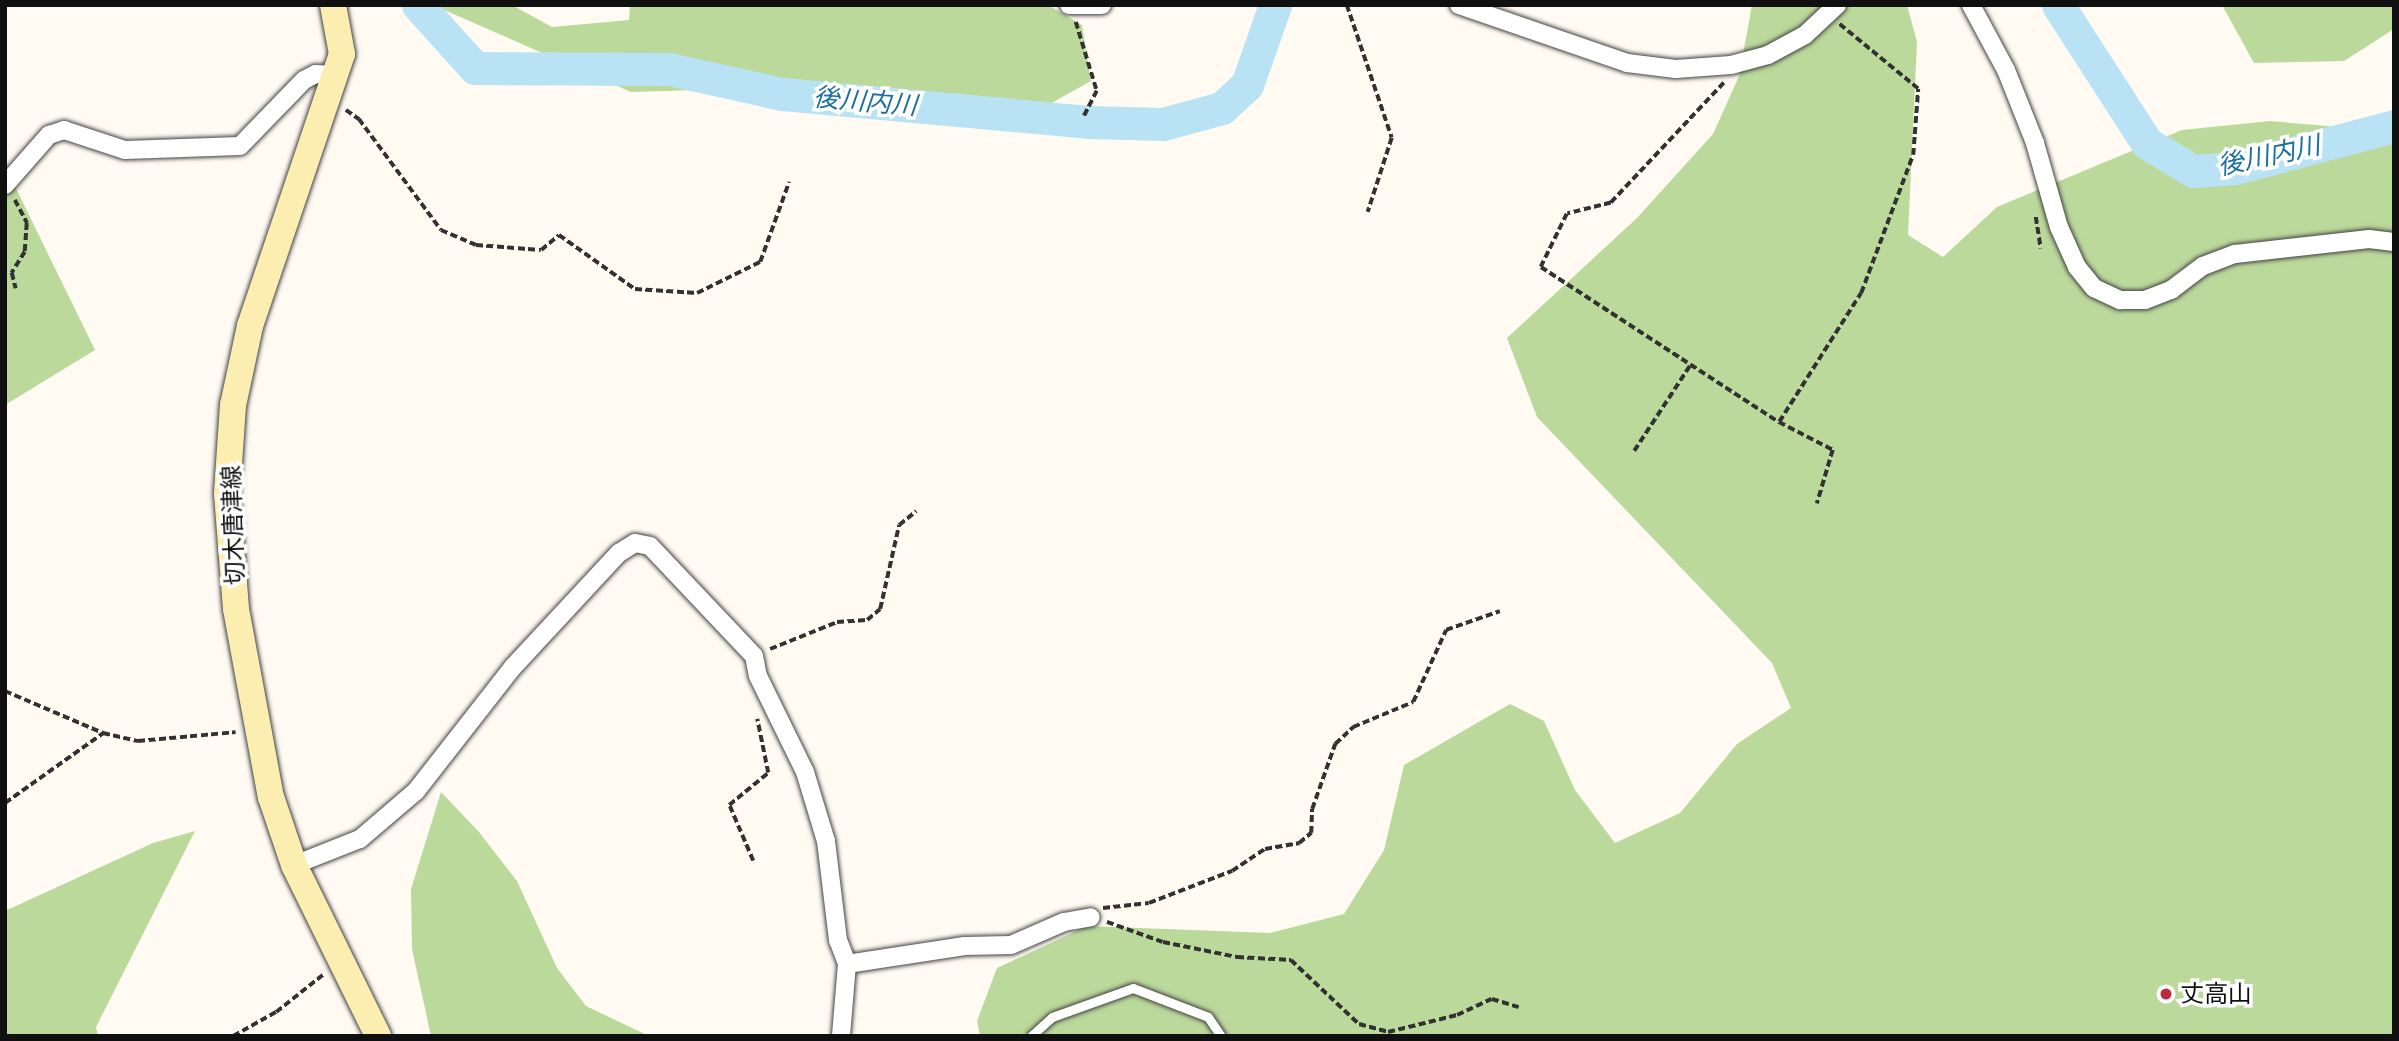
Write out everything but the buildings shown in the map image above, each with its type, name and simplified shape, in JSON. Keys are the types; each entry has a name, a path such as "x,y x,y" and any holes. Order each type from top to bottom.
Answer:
{"main road":[{"name":"切木唐津線","path":"332,5 342,54 250,326 233,405 227,494 236,609 256,731 271,797 294,865 378,1036"}],"street":[{"path":"1070,6 1102,5"},
{"path":"1459,5 1627,63 1676,69 1731,65 1768,55 1805,35 1832,10"},
{"path":"1970,5 2006,70 2035,143 2059,227 2077,267 2094,288 2120,300 2145,300 2171,290 2203,266 2235,254 2368,239 2394,242"},
{"path":"6,185 49,135 64,130 124,150 240,146 304,80 316,74 331,86"},
{"path":"294,865 360,839 416,791 513,667 620,553 635,543 650,546 754,656 758,676 805,772 826,841 838,940 847,964 841,1036"},
{"path":"847,964 965,946 1012,944 1064,922 1091,917"}],"lane":[{"path":"1031,1036 1052,1017 1133,988 1209,1017 1221,1036"}],"path":[{"path":"1347,5 1392,138 1368,212"},
{"path":"1070,6 1097,91 1083,119"},
{"path":"1779,422 1861,293 1913,155 1918,89 1832,10"},
{"path":"1731,65 1726,82 1611,203 1567,214 1541,267 1779,422 1833,450 1817,504"},
{"path":"331,86 359,119 441,230 477,245 541,250 559,235 635,289 697,293 760,262 789,182"},
{"path":"6,185 27,223 26,252 12,273 16,289"},
{"path":"1634,451 1691,364"},
{"path":"754,656 837,622 867,620 880,609 899,525 916,512"},
{"path":"1500,611 1446,630 1413,702 1353,727 1335,744 1312,809 1311,833 1299,843 1265,849 1232,871 1149,903 1101,908 1091,917 1163,942 1237,957 1292,960 1359,1024 1388,1032 1457,1015 1492,999 1519,1007"},
{"path":"5,691 103,733 138,741 256,731"},
{"path":"752,861 729,805 768,773 756,711"},
{"path":"5,803 103,733"},
{"path":"233,1036 276,1012 339,961"}],"green space":[{"path":"433,5 512,5 552,27 629,20 630,5 1048,5 1082,25 1091,81 1048,105 861,85 631,92"},
{"path":"1752,5 1907,5 1917,42 1908,235 1943,257 1997,207 2182,130 2270,121 2339,127 2394,124 2394,1036 980,1036 977,1021 997,968 1087,926 1270,933 1344,914 1384,850 1404,765 1510,704 1544,721 1575,790 1615,843 1680,813 1737,744 1791,708 1772,663 1537,417 1507,338 1637,218 1713,134 1739,76"},
{"path":"2222,5 2394,5 2394,29 2344,61 2254,63"},
{"path":"5,166 95,350 5,405"},
{"path":"441,792 479,832 517,881 557,968 586,1006 649,1036 431,1036 412,949 411,889"},
{"path":"195,831 96,1027 98,1036 5,1036 5,911 153,843"}],"waterway":[{"name":"後川内川","path":"418,5 475,68 669,69 782,94 1088,122 1163,124 1222,108 1247,85 1275,5"},
{"name":"後川内川","path":"2058,5 2147,143 2193,171 2235,168 2394,126"}],"place":[{"name":"丈高山","path":"2166,994"}]}
